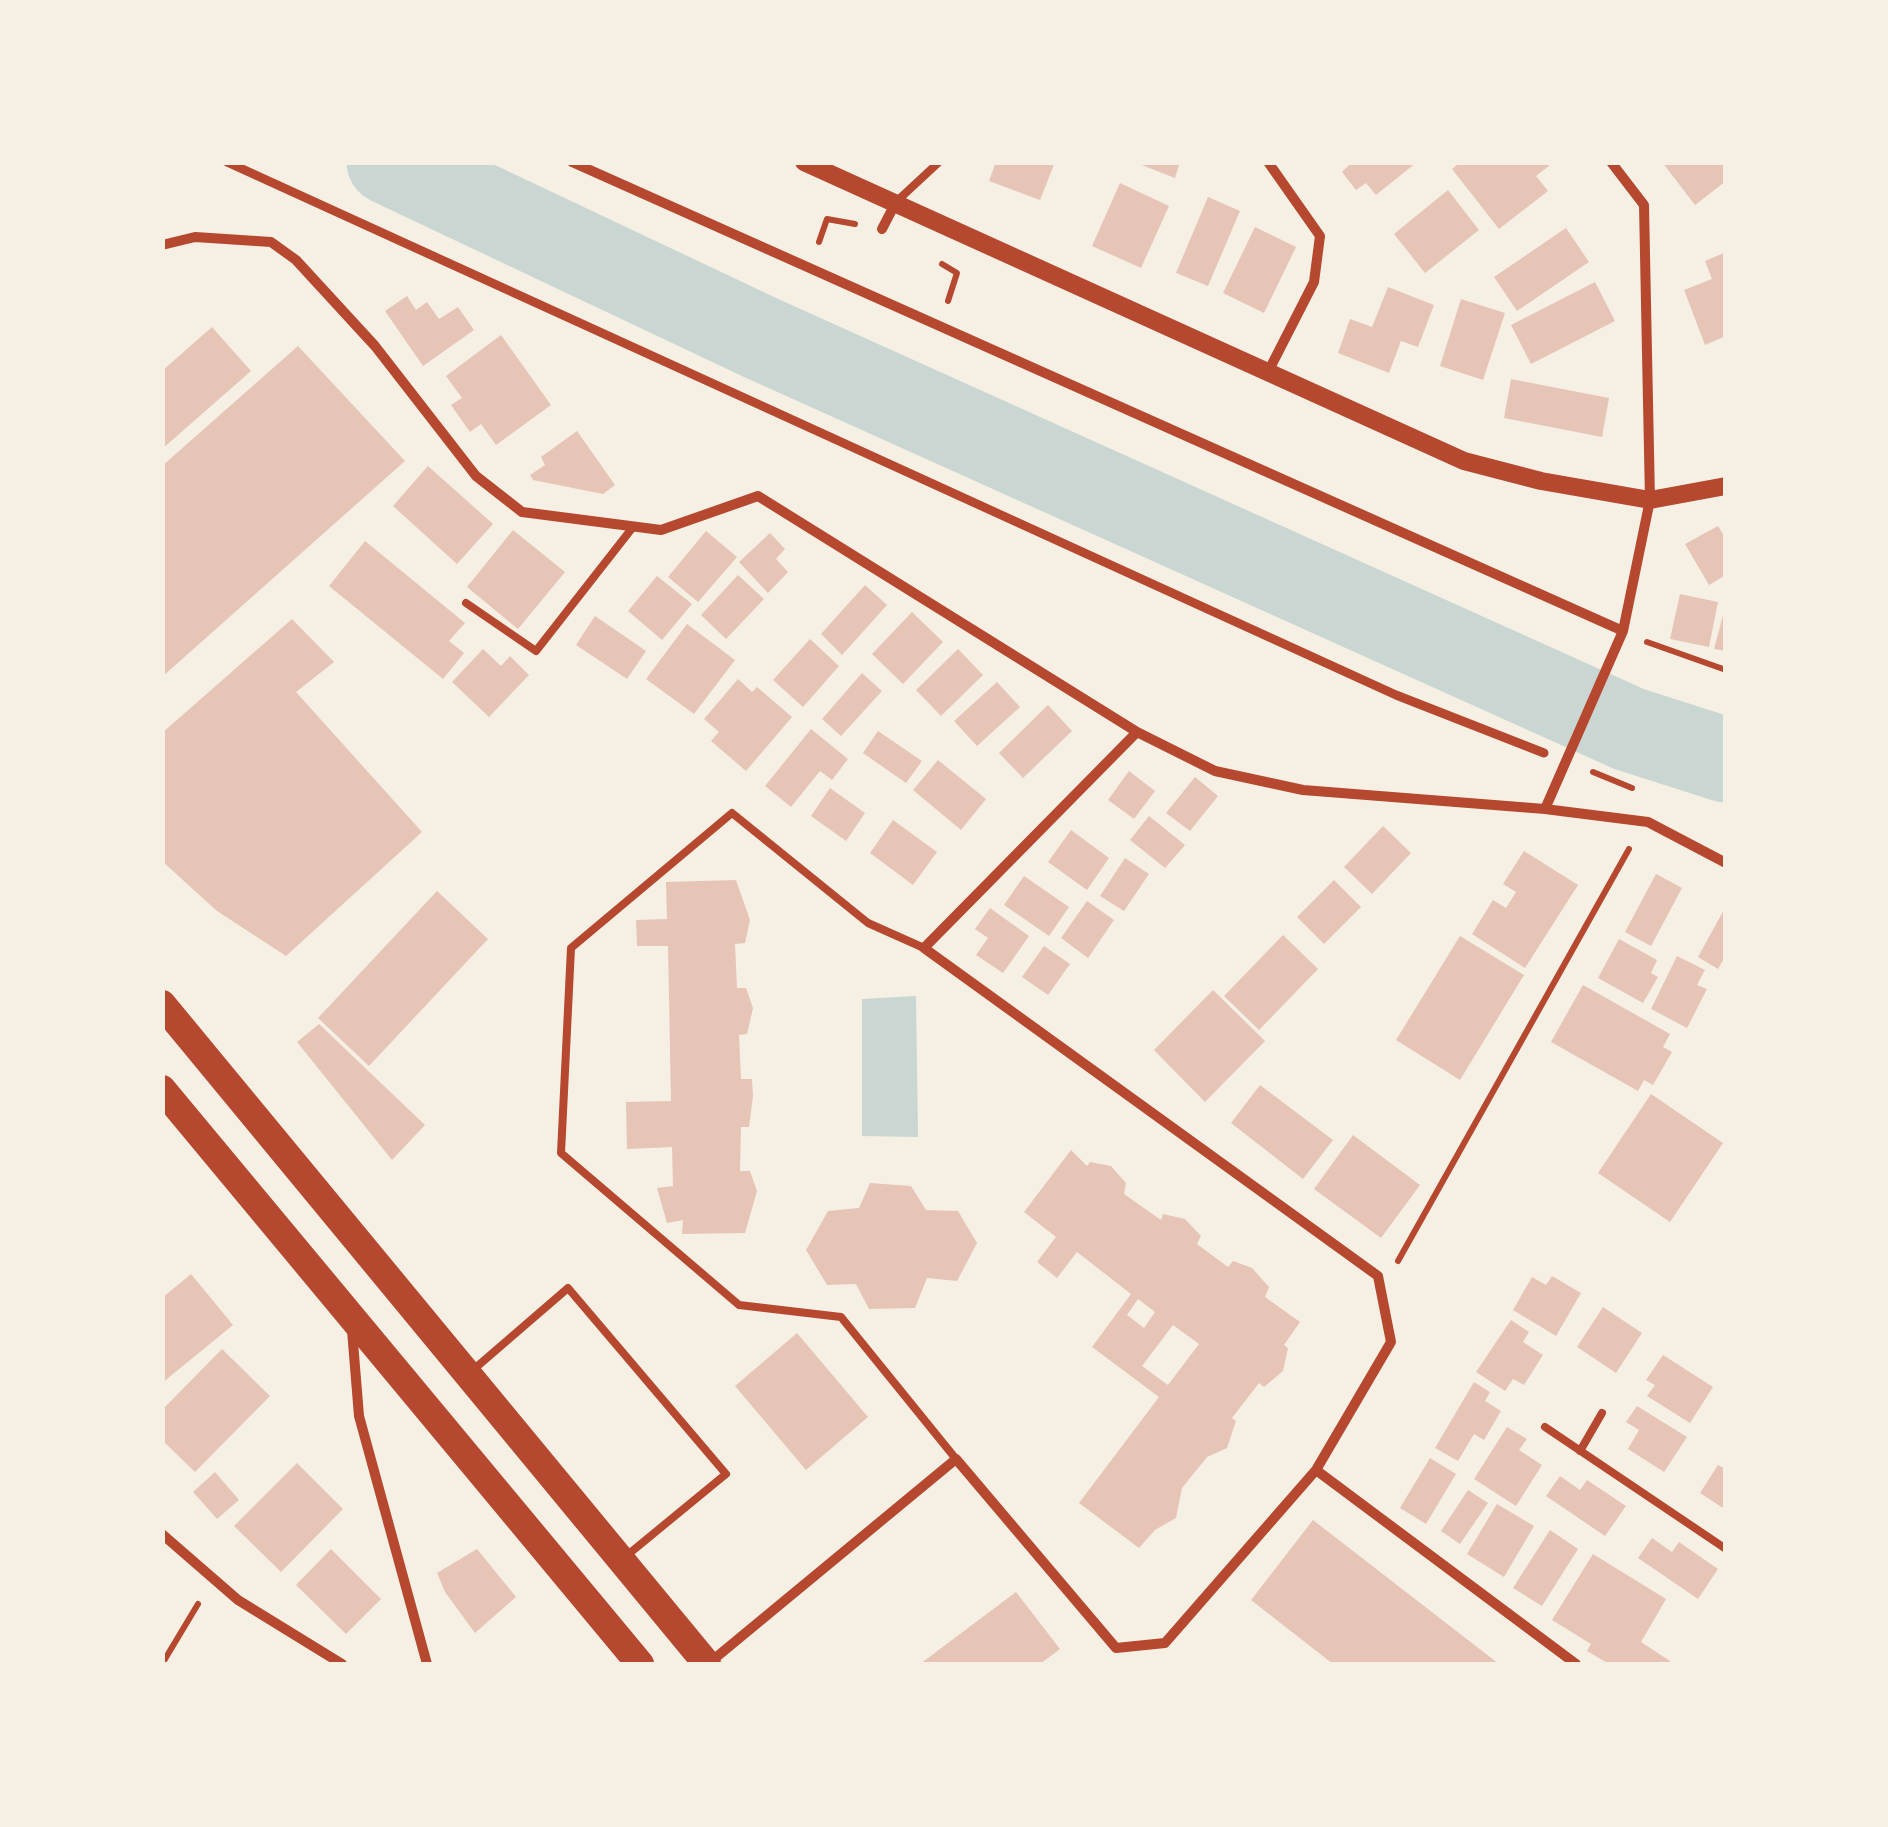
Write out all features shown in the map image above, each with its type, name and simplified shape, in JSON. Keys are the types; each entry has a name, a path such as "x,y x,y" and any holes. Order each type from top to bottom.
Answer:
{"highway":[{"path":"162,1004 466,1377 708,1664"},
{"path":"162,1090 640,1664"}],"street":[{"path":"227,162 1396,696 1544,753"},
{"path":"572,162 1623,631"},
{"path":"804,162 1464,461 1541,481 1650,500 1726,486"},
{"path":"1268,162 1320,236 1314,282 1269,370"},
{"path":"1545,809 1623,631 1650,500 1644,205 1611,162"},
{"path":"882,229 897,202"},
{"path":"162,245 195,237 270,242 296,260 375,346 476,476 522,512 661,530 758,496 1137,732 1214,771 1303,790 1545,809 1648,822 1726,864"},
{"path":"708,1664 956,1460 1116,1648 1165,1643 1316,1470 1391,1342 1378,1276 924,948 1137,732"},
{"path":"350,1312 359,1416 426,1664"},
{"path":"1316,1470 1576,1664"},
{"path":"162,1534 238,1600 342,1664"}],"lane":[{"path":"897,202 938,162"},
{"path":"466,604 536,651 633,527"},
{"path":"924,948 868,923 732,813 572,948 560,1153 738,1305 841,1316 956,1460"},
{"path":"466,1377 568,1288 580,1302 726,1474 622,1560"},
{"path":"1580,1451 1602,1413"},
{"path":"1545,1427 1726,1550"}],"path":[{"path":"809,268 827,219 882,229 957,273 940,326"},
{"path":"1623,631 1726,670"},
{"path":"1382,1291 1633,842"},
{"path":"162,1664 198,1604"}],"shaded area":[{"path":"916,996 918,1137 862,1136 862,999"}],"building":[{"path":"996,162 1055,162 1040,200 989,181"},
{"path":"1134,162 1180,162 1175,178"},
{"path":"1352,162 1417,162 1376,195 1366,183 1356,190 1342,172"},
{"path":"1461,162 1554,162 1536,176 1548,191 1499,229 1452,169"},
{"path":"1662,162 1726,162 1726,181 1695,205"},
{"path":"1120,183 1169,206 1141,268 1092,246"},
{"path":"1448,190 1479,230 1425,273 1394,234"},
{"path":"1208,197 1240,211 1208,286 1176,273"},
{"path":"1255,227 1296,247 1264,313 1223,293"},
{"path":"1566,228 1589,262 1517,311 1494,277"},
{"path":"1726,252 1726,336 1705,345 1684,290 1712,279 1705,261"},
{"path":"1595,282 1615,321 1531,364 1511,325"},
{"path":"1388,287 1434,305 1418,347 1401,341 1389,373 1338,353 1350,319 1372,327"},
{"path":"407,296 416,310 427,302 439,319 458,307 474,330 423,366 385,311"},
{"path":"1461,299 1505,313 1483,380 1440,366"},
{"path":"212,327 251,371 162,449 162,371"},
{"path":"501,335 551,405 496,445 481,424 470,432 451,405 462,398 446,376"},
{"path":"298,346 405,461 162,677 162,466"},
{"path":"1511,379 1609,398 1602,437 1504,418"},
{"path":"577,431 615,485 603,494 533,480 530,475 545,465 541,457"},
{"path":"428,466 493,524 457,564 393,506"},
{"path":"1718,526 1726,539 1726,575 1709,585 1685,544"},
{"path":"513,530 565,572 518,629 467,587"},
{"path":"706,531 737,557 698,602 668,577"},
{"path":"770,533 785,549 776,559 788,572 768,593 739,562"},
{"path":"365,541 465,623 449,641 464,653 443,679 329,586"},
{"path":"738,575 764,599 726,639 701,615"},
{"path":"657,576 692,604 662,640 628,611"},
{"path":"865,585 887,605 842,655 821,634"},
{"path":"1680,594 1718,602 1709,647 1670,639"},
{"path":"1726,604 1726,651 1714,649"},
{"path":"912,612 943,642 903,684 872,654"},
{"path":"595,616 646,651 627,679 576,645"},
{"path":"292,619 334,662 296,692 422,832 286,956 217,911 162,861 162,733"},
{"path":"687,624 735,660 694,714 646,679"},
{"path":"810,639 839,666 803,707 773,680"},
{"path":"483,649 501,666 510,656 529,675 489,717 452,682"},
{"path":"958,649 983,675 941,716 916,690"},
{"path":"862,673 882,691 841,736 822,719"},
{"path":"738,679 752,692 757,687 792,717 746,771 711,741 719,732 704,719"},
{"path":"997,682 1020,707 977,746 954,721"},
{"path":"1048,705 1072,731 1023,778 999,753"},
{"path":"811,729 848,759 832,780 820,771 791,807 765,786"},
{"path":"878,731 922,761 906,783 863,753"},
{"path":"938,760 986,799 961,830 913,790"},
{"path":"1129,771 1155,791 1134,819 1108,800"},
{"path":"1195,777 1218,796 1190,831 1166,813"},
{"path":"830,788 865,813 846,841 811,816"},
{"path":"1149,816 1185,845 1165,868 1130,840"},
{"path":"893,820 937,852 913,885 870,853"},
{"path":"1383,826 1411,853 1372,894 1344,867"},
{"path":"1071,830 1109,858 1087,890 1048,862"},
{"path":"1524,851 1578,885 1525,968 1472,934 1493,900 1506,908 1516,892 1503,884"},
{"path":"1125,858 1149,874 1124,911 1100,896"},
{"path":"1656,874 1682,888 1651,946 1625,932"},
{"path":"1024,876 1069,907 1049,936 1004,905"},
{"path":"736,880 750,920 745,943 735,944 737,988 746,988 753,1008 747,1034 739,1035 741,1079 752,1079 753,1096 749,1127 741,1127 740,1171 750,1171 757,1191 745,1233 682,1234 683,1220 667,1223 657,1188 673,1186 672,1147 627,1149 626,1102 671,1101 668,946 637,946 636,920 667,919 666,882"},
{"path":"1334,880 1361,907 1324,944 1297,917"},
{"path":"437,891 488,939 369,1066 318,1018"},
{"path":"1087,901 1114,920 1088,958 1061,938"},
{"path":"1726,906 1726,955 1718,969 1698,957"},
{"path":"990,908 1029,936 1003,973 976,955 988,938 975,929"},
{"path":"1283,935 1318,969 1259,1030 1224,996"},
{"path":"1460,936 1524,975 1460,1080 1396,1040"},
{"path":"1619,939 1657,960 1651,973 1658,977 1643,1003 1598,978"},
{"path":"1044,946 1070,964 1048,995 1022,977"},
{"path":"1677,956 1705,970 1697,985 1707,989 1687,1028 1651,1009"},
{"path":"1583,985 1670,1034 1663,1047 1672,1052 1653,1085 1644,1080 1638,1091 1551,1042"},
{"path":"1213,990 1265,1041 1205,1102 1154,1050"},
{"path":"319,1024 425,1125 392,1160 297,1042"},
{"path":"1260,1085 1333,1140 1303,1179 1231,1123"},
{"path":"1651,1094 1723,1143 1670,1222 1598,1173"},
{"path":"1353,1135 1420,1185 1381,1238 1314,1189"},
{"path":"1071,1150 1087,1166 1090,1162 1111,1166 1126,1183 1124,1194 1161,1220 1163,1214 1185,1219 1201,1236 1197,1244 1228,1267 1233,1261 1252,1268 1269,1287 1265,1297 1300,1322 1284,1345 1288,1348 1283,1371 1264,1387 1259,1383 1232,1418 1236,1421 1227,1448 1207,1457 1182,1488 1176,1518 1155,1530 1139,1548 1079,1503 1159,1397 1092,1347 1131,1294 1077,1252 1057,1278 1037,1262 1056,1237 1024,1212","holes":["1138,1299 1155,1312 1144,1328 1127,1315","1173,1325 1199,1344 1168,1385 1142,1366"]},
{"path":"870,1183 911,1186 926,1210 958,1211 977,1243 957,1281 927,1278 915,1308 869,1309 856,1284 827,1285 806,1250 828,1211 859,1208"},
{"path":"191,1274 233,1325 162,1383 162,1298"},
{"path":"1552,1276 1581,1293 1556,1336 1513,1310 1532,1277 1546,1285"},
{"path":"1603,1307 1642,1333 1616,1373 1577,1347"},
{"path":"1511,1320 1529,1332 1523,1342 1543,1355 1524,1385 1513,1379 1505,1391 1476,1372"},
{"path":"797,1333 868,1417 806,1470 735,1386"},
{"path":"222,1349 270,1396 195,1472 162,1440 162,1410"},
{"path":"1663,1355 1713,1387 1690,1423 1647,1396 1655,1385 1646,1380"},
{"path":"1474,1382 1490,1392 1485,1401 1501,1411 1484,1440 1474,1434 1458,1461 1435,1448"},
{"path":"1637,1406 1687,1437 1664,1472 1628,1449 1639,1430 1626,1422"},
{"path":"1507,1427 1527,1439 1519,1450 1542,1465 1516,1506 1474,1479"},
{"path":"1430,1458 1456,1474 1426,1524 1400,1508"},
{"path":"297,1463 343,1509 281,1572 234,1526"},
{"path":"1718,1465 1726,1469 1726,1510 1700,1493"},
{"path":"215,1472 239,1500 217,1519 193,1492"},
{"path":"1560,1476 1580,1490 1587,1480 1626,1506 1605,1536 1546,1496"},
{"path":"1468,1490 1488,1503 1460,1544 1441,1531"},
{"path":"1497,1504 1534,1526 1504,1577 1467,1554"},
{"path":"1313,1520 1499,1664 1333,1664 1251,1600"},
{"path":"1550,1530 1578,1549 1542,1606 1513,1588"},
{"path":"1652,1538 1672,1552 1679,1542 1718,1569 1698,1599 1638,1558"},
{"path":"331,1549 381,1599 346,1634 296,1585"},
{"path":"477,1549 516,1597 475,1633 445,1592 437,1573"},
{"path":"1593,1554 1666,1599 1641,1642 1670,1661 1668,1664 1609,1664 1587,1651 1591,1644 1552,1620"},
{"path":"1016,1592 1060,1649 1040,1664 920,1664"}],"waterway":[{"path":"389,162 759,337 1629,729 1726,760"}]}
